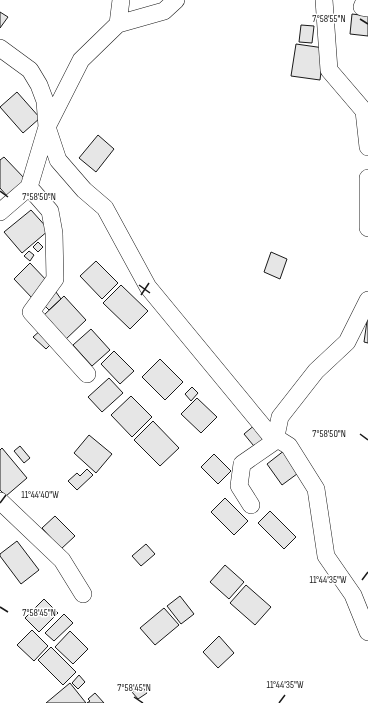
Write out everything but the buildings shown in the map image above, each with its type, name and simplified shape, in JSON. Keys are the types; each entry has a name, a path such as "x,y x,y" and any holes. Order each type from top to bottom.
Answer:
{"street":[{"path":"118,24 121,0"},
{"path":"0,212 29,187 47,127 81,60 118,24 164,11 176,0"},
{"path":"324,0 329,70 364,111 368,147"},
{"path":"365,0 362,7 368,8"},
{"path":"0,48 30,70 45,101 47,127 58,160 84,190 105,208 148,287 275,441 289,446 316,489 326,556 353,595 368,632"},
{"path":"368,178 368,228"},
{"path":"29,187 50,211 54,233 55,279 31,312 87,374"},
{"path":"251,505 239,486 242,464 275,441 280,416 316,371 347,342 368,300"},
{"path":"0,501 62,560 83,594"}]}
